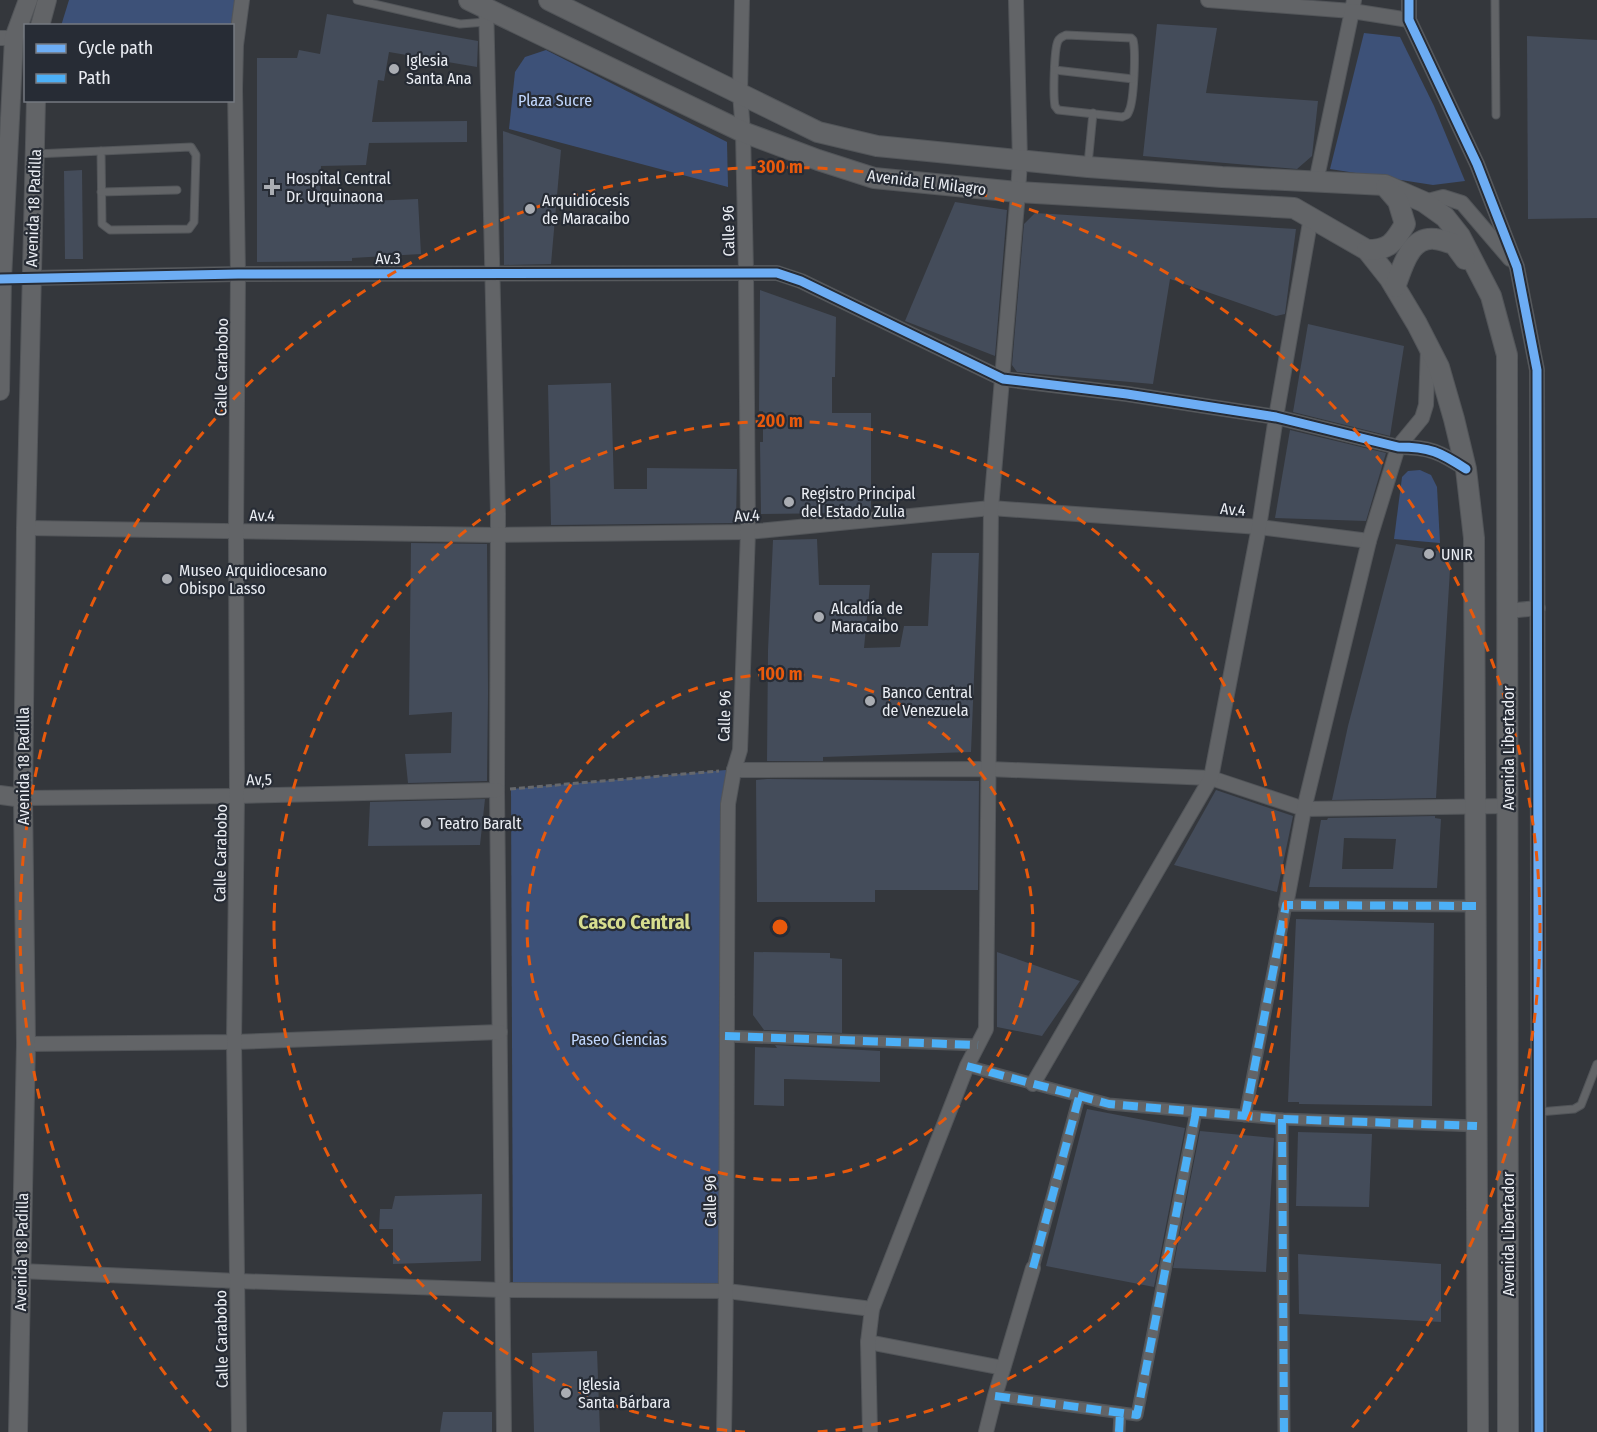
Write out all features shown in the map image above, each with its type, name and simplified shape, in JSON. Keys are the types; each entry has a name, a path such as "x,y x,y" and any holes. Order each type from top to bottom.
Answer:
{"main road":[{"name":"Avenida El Milagro","path":"549,0 818,132 877,146 1020,161 1316,182"},
{"name":"Avenida El Milagro","path":"482,8 544,34 743,132 774,145 874,178 1018,192 1294,208 1311,217"},
{"name":"Avenida Libertador","path":"1316,182 1385,185 1424,202 1445,217 1461,237 1491,296 1508,355 1508,1432"},
{"path":"1366,250 1381,250 1396,240 1405,224 1398,201 1385,185"},
{"name":"Avenida Libertador","path":"1311,217 1366,250 1395,287 1439,367 1466,469 1474,538 1478,1432"},
{"path":"1395,287 1405,259 1414,245 1432,238 1454,244 1491,296"}],"street":[{"name":"Avenida 18 Padilla","path":"0,391 5,36 28,0"},
{"path":"41,24 47,0"},
{"name":"Calle Carabobo","path":"239,1432 234,1042 238,273 235,89 236,45 242,0"},
{"name":"Calle 96","path":"724,1432 727,1291 725,1036 728,804 740,750 748,532 746,272 740,93 742,0"},
{"path":"870,1432 868,1342 872,1309 967,1066 986,1029 991,508 1020,161 1016,0"},
{"path":"1208,0 1353,6 1409,20"},
{"path":"1409,0 1409,20 1477,164 1517,267 1537,370 1539,1432"},
{"path":"1316,182 1353,6"},
{"path":"482,8 497,535 497,790 504,1432"},
{"name":"Avenida 18 Padilla","path":"18,1432 26,1044 22,798 36,102"},
{"path":"1424,202 1443,197 1462,203 1517,267"},
{"path":"1034,1084 1211,778 1258,527 1311,217"},
{"name":"Av.3","path":"31,278 238,273 777,273 801,281 1003,379 1127,394 1276,417 1398,447 1418,447 1441,452 1466,469"},
{"path":"1,279 31,278"},
{"path":"1245,1116 1304,809 1369,541 1398,447 1422,418 1426,405 1428,345"},
{"name":"Av.4","path":"26,528 497,535 748,532 991,508 1258,527 1369,541"},
{"path":"1508,611 1538,608"},
{"path":"734,770 988,769 1211,778 1304,809 1508,806"},
{"name":"Av,5","path":"22,798 497,790"},
{"path":"0,795 22,798"},
{"path":"1286,905 1476,906"},
{"path":"26,1044 234,1042 500,1032"},
{"path":"725,1036 978,1045"},
{"path":"967,1066 1109,1104 1282,1119 1477,1126"},
{"path":"986,1432 1080,1096"},
{"path":"995,1396 1137,1415 1196,1112"},
{"path":"1282,1119 1284,1432"},
{"path":"21,1271 502,1290 727,1291 872,1309"},
{"path":"868,1342 1003,1368"},
{"path":"1119,1432 1120,1413"}],"lane":[{"path":"357,0 460,24 482,8"},
{"path":"1495,0 1496,115"},
{"path":"1066,35 1131,38 1134,42 1130,110 1122,117 1058,110 1054,100 1055,70 1057,42 1066,35"},
{"path":"1055,70 1133,79"},
{"path":"1088,167 1093,113"},
{"path":"34,154 101,151 191,147 196,155 194,222 189,229 110,230 102,224 101,151"},
{"path":"101,192 177,190"},
{"path":"1539,1112 1575,1109 1581,1105 1597,1064"}],"path":[{"path":"497,790 734,770"}],"green space":[{"path":"69,0 243,0 233,24 62,24"},
{"path":"1364,33 1400,37 1434,106 1465,181 1433,185 1330,169"},
{"name":"Plaza Sucre","path":"546,50 727,142 728,187 509,129 515,72 525,57"},
{"path":"1420,470 1431,475 1437,487 1440,543 1394,539 1402,477 1408,471"},
{"name":"Paseo Ciencias","path":"726,770 726,1291 513,1290 511,789"}],"building":[{"path":"327,14 478,41 477,67 389,52 384,81 378,80 372,122 467,121 467,142 369,143 366,165 321,166 320,203 418,199 421,254 352,258 352,261 257,262 257,58 297,58 299,50 320,54"},
{"path":"1157,24 1217,28 1206,93 1318,101 1312,156 1297,169 1143,156"},
{"path":"1527,36 1597,40 1597,218 1528,219"},
{"name":"Arquidiócesis de Maracaibo","path":"503,131 561,150 551,264 504,265"},
{"path":"82,170 83,259 65,259 64,171"},
{"path":"955,202 1007,210 995,356 905,321"},
{"path":"1035,213 1296,229 1285,314 1276,316 1170,279 1153,384 1017,372 1012,365 1024,224"},
{"path":"760,290 836,317 832,413 871,413 871,511 761,514 760,442 763,442 763,411 759,411"},
{"path":"1308,324 1404,346 1390,436 1293,412"},
{"path":"611,383 614,489 647,489 647,468 737,469 736,523 551,525 548,385"},
{"path":"1290,430 1386,453 1366,521 1275,518"},
{"name":"Banco Central de Venezuela","path":"817,539 819,585 870,585 864,648 900,647 904,626 928,626 932,553 979,553 971,752 823,757 823,761 767,761 768,650 773,540"},
{"path":"411,543 487,544 487,781 408,783 405,754 451,753 452,712 409,715"},
{"path":"1396,544 1451,553 1436,798 1332,800 1348,726"},
{"path":"756,780 979,781 978,890 875,890 875,902 757,902"},
{"path":"1216,790 1293,816 1277,892 1174,865"},
{"name":"Teatro Baralt","path":"485,799 480,845 368,846 370,802"},
{"path":"1435,816 1441,819 1437,888 1309,887 1321,820","holes":["1344,838 1396,839 1393,869 1342,869"]},
{"path":"1296,919 1434,923 1432,1106 1288,1102"},
{"path":"754,952 830,953 830,958 842,959 842,1033 764,1030 753,1015"},
{"path":"997,952 1080,981 1042,1036 997,1027"},
{"path":"775,1045 880,1051 880,1082 784,1079 784,1106 754,1105 755,1047 777,1048"},
{"path":"1087,1109 1185,1128 1154,1287 1046,1266"},
{"path":"1200,1131 1274,1138 1266,1272 1173,1268"},
{"path":"1298,1132 1372,1134 1369,1207 1296,1206"},
{"path":"482,1194 481,1261 393,1264 393,1229 379,1229 380,1209 392,1209 395,1196"},
{"path":"1298,1254 1441,1264 1441,1322 1299,1314"},
{"name":"Iglesia Santa Bárbara","path":"597,1351 600,1432 534,1432 532,1353"},
{"path":"443,1412 492,1412 492,1432 440,1432"}],"marked path":[{"path":"1245,1116 1286,905 1476,906"},
{"path":"725,1036 978,1045"},
{"path":"967,1066 1109,1104 1282,1119 1477,1126"},
{"path":"1033,1268 1079,1097"},
{"path":"995,1396 1137,1415 1196,1112"},
{"path":"1282,1119 1284,1432"},
{"path":"1119,1432 1120,1413"}],"cycle path":[{"path":"1409,0 1409,20 1477,164 1517,267 1537,370 1539,1432"},
{"path":"0,279 238,274 777,273 801,281 1003,379 1127,394 1276,417 1398,447 1427,449 1449,458 1466,469"}],"place":[{"name":"Iglesia Santa Ana","path":"394,69"},
{"name":"Hospital Central Dr. Urquinaona","path":"272,187"},
{"name":"Arquidiócesis de Maracaibo","path":"530,209"},
{"name":"Registro Principal del Estado Zulia","path":"789,502"},
{"name":"UNIR","path":"1429,554"},
{"name":"Museo Arquidiocesano Obispo Lasso","path":"167,579"},
{"name":"Alcaldía de Maracaibo","path":"819,617"},
{"name":"Banco Central de Venezuela","path":"870,701"},
{"name":"Teatro Baralt","path":"426,823"},
{"name":"Iglesia Santa Bárbara","path":"566,1393"}],"district":[{"name":"Casco Central","path":"634,922"}]}
